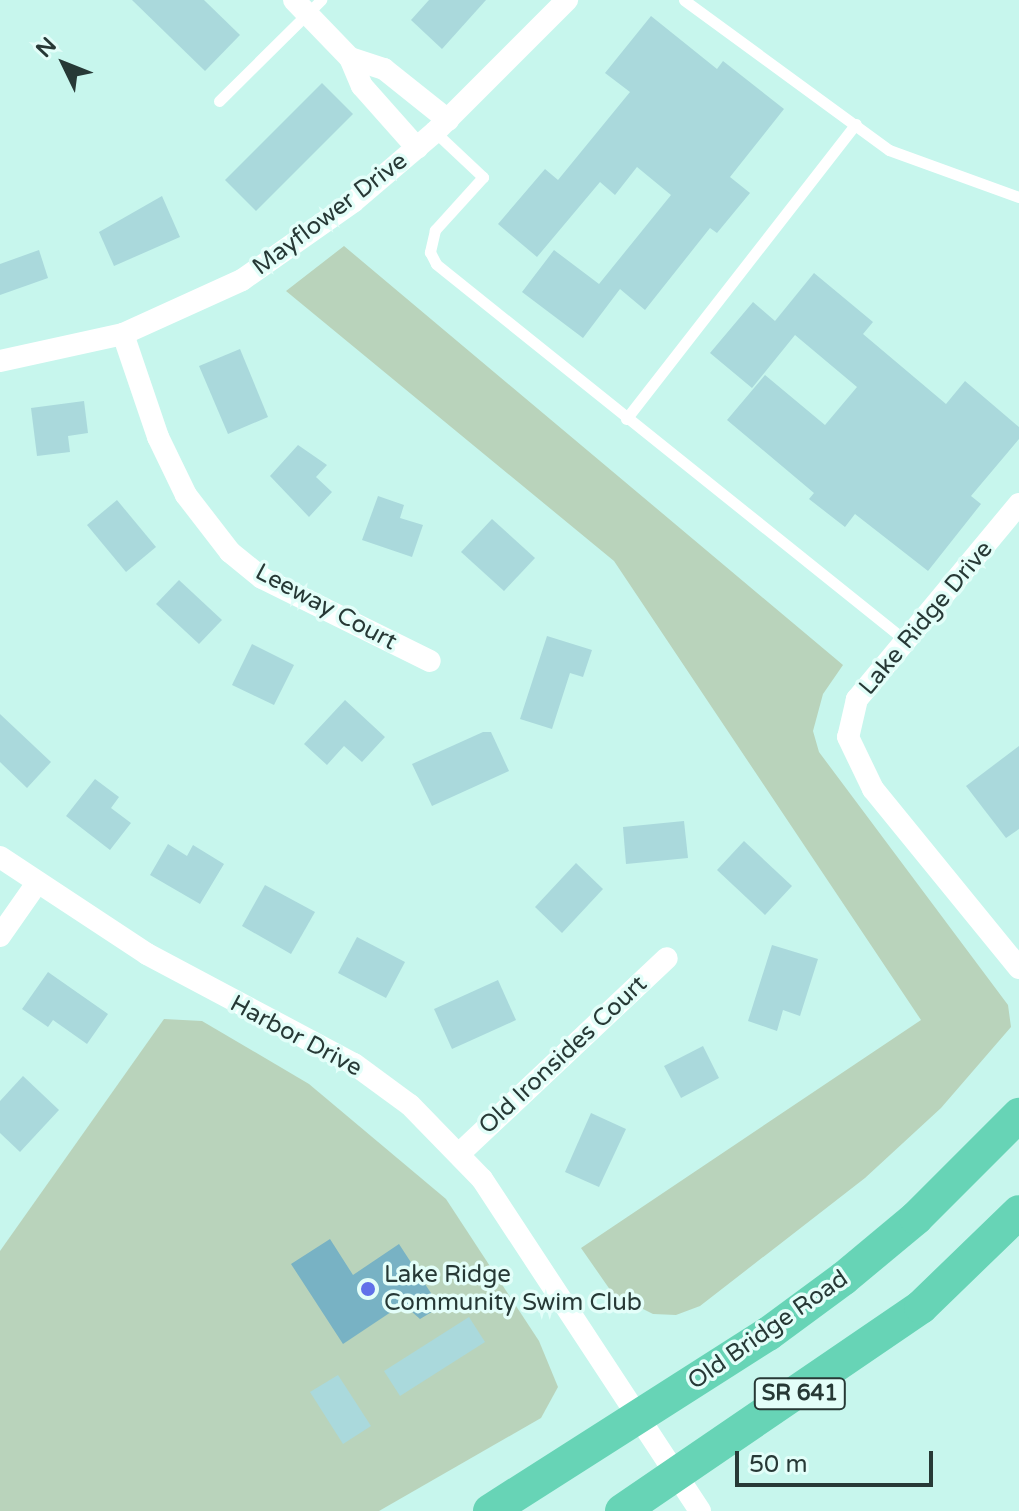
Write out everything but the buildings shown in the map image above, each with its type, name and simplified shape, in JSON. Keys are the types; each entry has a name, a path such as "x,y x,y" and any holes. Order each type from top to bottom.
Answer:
{"main road":[{"name":"Old Bridge Road","path":"490,1511 639,1417 844,1278 916,1218 1019,1115"},
{"name":"SR 641","path":"622,1511 850,1360 968,1265 1019,1212"},
{"path":"968,1265 1019,1235"}],"street":[{"name":"Mayflower Drive","path":"0,361 123,334 242,280 417,148 567,0"},
{"path":"308,4 350,58 362,86 417,148"},
{"path":"350,58 384,69 442,126"},
{"name":"Leeway Court","path":"123,334 158,437 186,495 230,552 262,578 430,661"},
{"name":"Lake Ridge Drive","path":"1019,504 857,699 848,737 853,756 1019,968"},
{"name":"Harbor Drive","path":"0,857 160,961 354,1064 460,1153 700,1511"},
{"path":"0,936 37,883"},
{"name":"Old Ironsides Court","path":"460,1153 667,958"}],"lane":[{"path":"684,0 889,150 1019,197"},
{"path":"219,101 308,4"},
{"path":"626,419 856,124"},
{"path":"442,126 483,177 435,230 430,252 436,264 906,641"}],"green space":[{"path":"344,246 843,665 823,694 813,731 819,752 1008,1005 1011,1027 941,1108 865,1178 700,1306 676,1315 653,1314 613,1294 581,1248 921,1020 614,561 286,291"},
{"path":"164,1019 202,1021 309,1084 446,1199 539,1341 558,1387 541,1418 379,1511 0,1511 0,1251"}],"water":[{"name":"Lake Ridge Community Swim Club","path":"330,1239 353,1275 399,1244 440,1307 420,1319 403,1304 343,1344 291,1264"}],"place":[{"name":"Lake Ridge Community Swim Club","path":"368,1289"}]}
